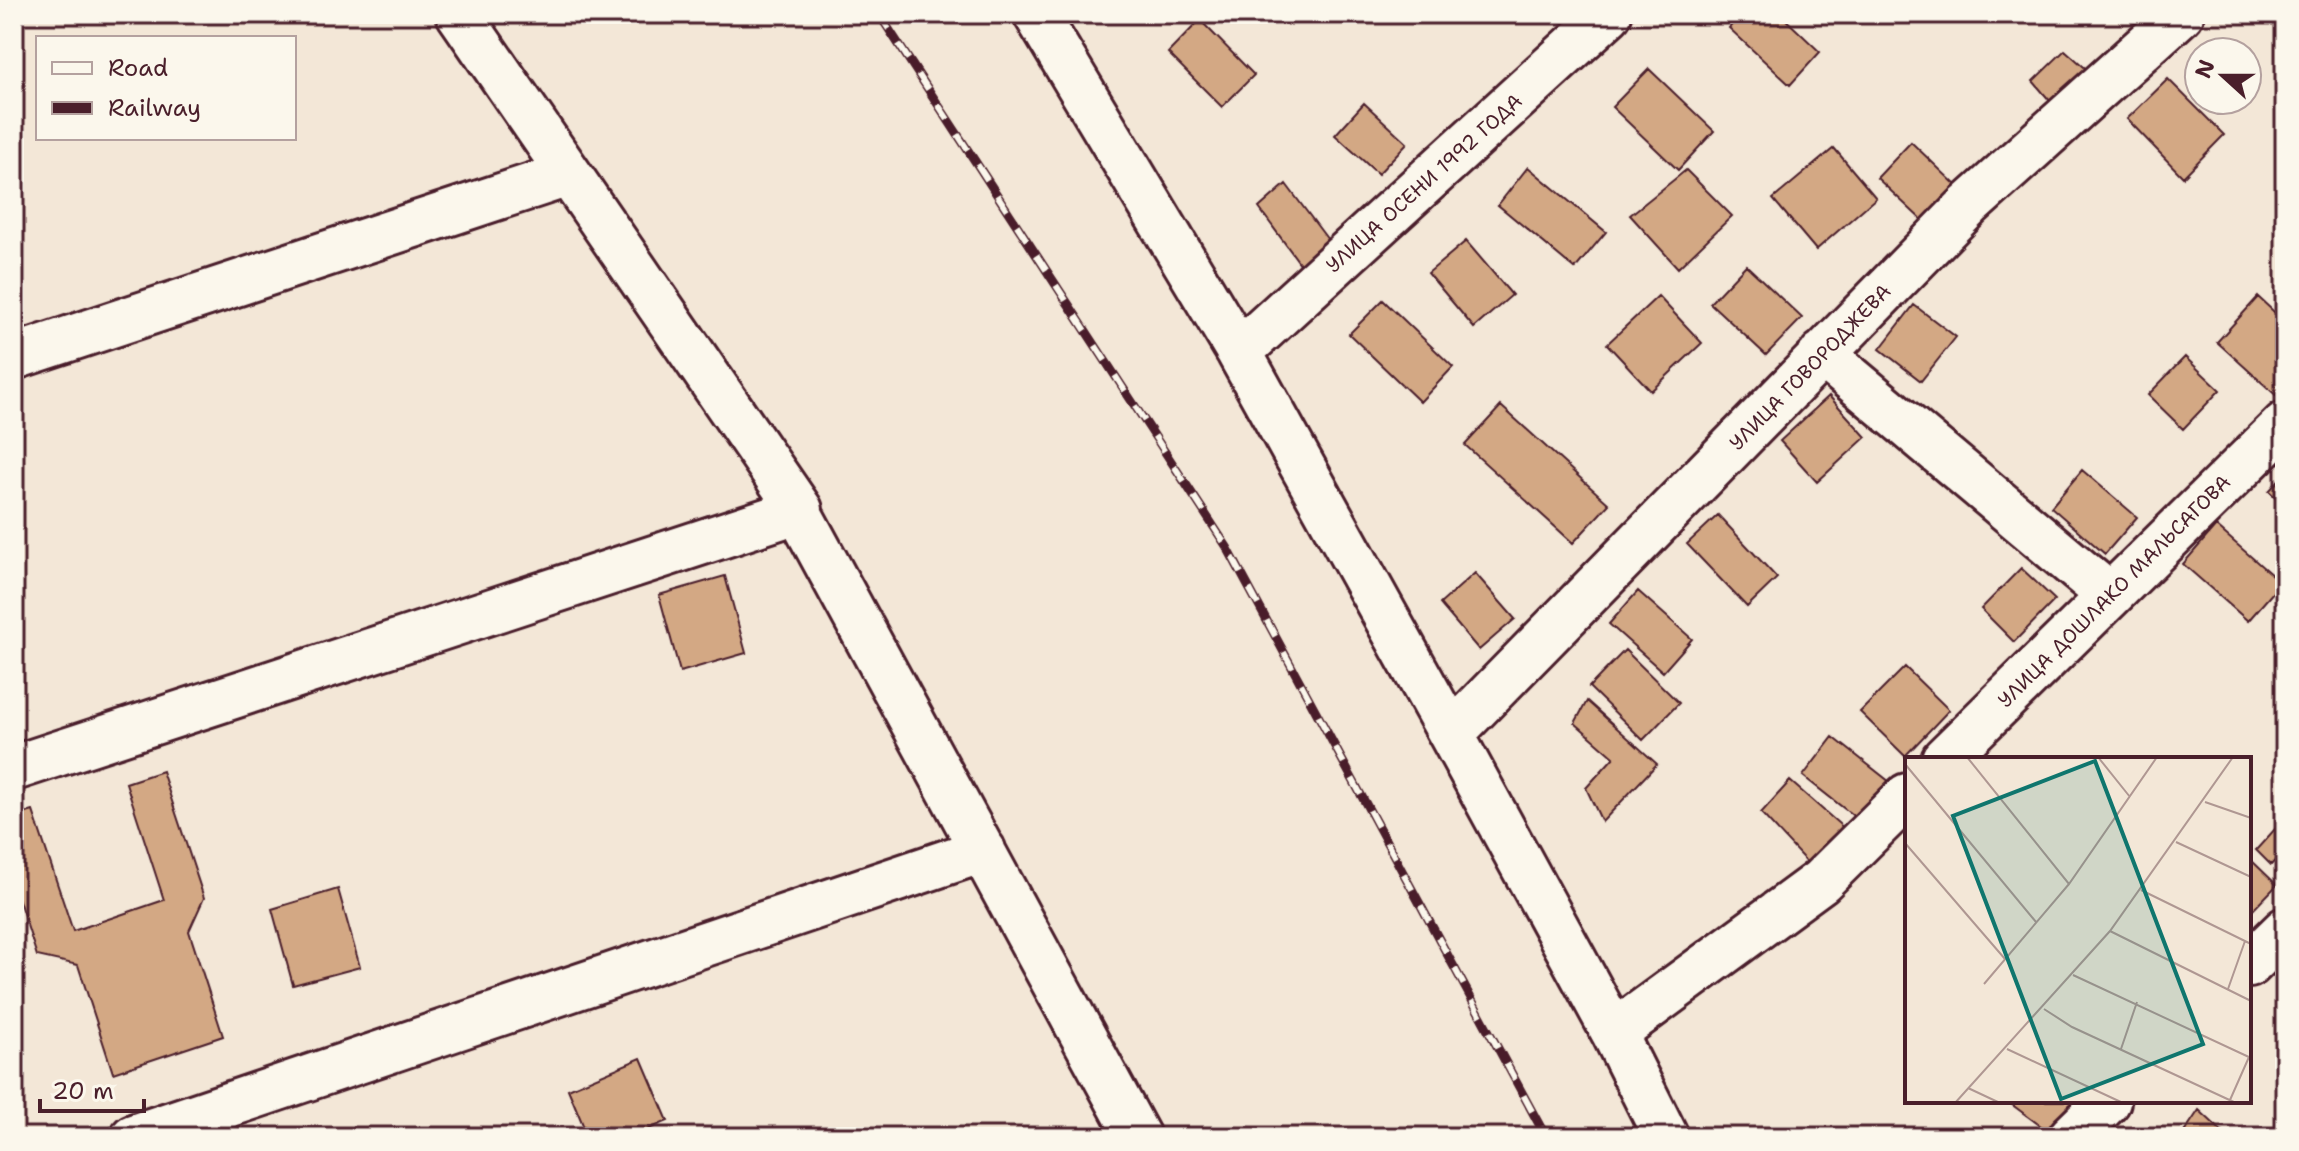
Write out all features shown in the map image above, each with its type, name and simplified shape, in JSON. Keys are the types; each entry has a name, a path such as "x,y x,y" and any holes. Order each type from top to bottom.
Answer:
{"street":[{"path":"459,14 800,510 1138,1137"},
{"name":"УЛИЦА ОСЕНИ 1992 ГОДА","path":"1239,352 1609,14"},
{"name":"УЛИЦА ГОВОРОДЖЕВА","path":"1451,734 1969,205 2181,14"},
{"path":"1039,15 1239,352 1614,1033 1666,1137"},
{"path":"14,357 568,174"},
{"path":"1822,354 2109,595"},
{"name":"УЛИЦА ДОШЛАКО МАЛЬСАГОВА","path":"1946,757 2285,424"},
{"path":"14,768 798,511"},
{"path":"1614,1033 1821,881 1905,798"},
{"path":"133,1137 983,850"},
{"path":"2251,963 2285,930"},
{"path":"2071,1137 2106,1103"}],"building":[{"path":"1741,14 1780,14 1820,52 1790,85 1729,28"},
{"path":"1200,20 1254,75 1222,107 1168,53"},
{"path":"2065,50 2092,74 2056,108 2033,81"},
{"path":"1649,69 1714,131 1678,170 1612,107"},
{"path":"2168,79 2183,94 2183,116 2205,116 2224,135 2183,177 2127,119"},
{"path":"1364,103 1407,143 1378,174 1335,135"},
{"path":"1911,142 1957,186 1924,222 1877,178"},
{"path":"1834,148 1876,198 1816,250 1773,199"},
{"path":"1528,167 1606,232 1575,269 1498,205"},
{"path":"1686,170 1732,216 1678,268 1630,215"},
{"path":"1286,184 1337,252 1309,276 1259,208"},
{"path":"1466,241 1512,295 1474,328 1428,273"},
{"path":"1746,265 1802,318 1766,355 1710,303"},
{"path":"1658,296 1702,343 1651,391 1607,344"},
{"path":"2258,297 2285,322 2285,391 2279,398 2217,342"},
{"path":"1383,300 1453,367 1420,402 1349,334"},
{"path":"1914,305 1956,337 1921,381 1880,349"},
{"path":"2185,357 2220,390 2183,429 2148,395"},
{"path":"1829,396 1866,437 1817,482 1780,441"},
{"path":"1501,406 1609,504 1573,543 1465,445"},
{"path":"2082,470 2137,517 2105,554 2051,507"},
{"path":"2285,473 2285,506 2269,491"},
{"path":"1718,515 1777,578 1747,607 1687,544"},
{"path":"2216,526 2281,583 2248,621 2183,564"},
{"path":"2021,568 2055,600 2014,642 1981,609"},
{"path":"1475,573 1515,619 1479,650 1440,604"},
{"path":"725,576 746,653 680,672 659,595"},
{"path":"1638,591 1692,639 1663,672 1609,624"},
{"path":"1625,650 1679,703 1643,740 1589,687"},
{"path":"1905,667 1949,710 1905,756 1860,712"},
{"path":"1587,701 1657,764 1602,822 1586,788 1614,757 1575,723"},
{"path":"1833,737 1895,786 1865,825 1803,776"},
{"path":"162,771 204,898 189,931 223,1036 113,1073 78,965 37,956 14,885 14,817 33,811 73,931 164,900 126,783"},
{"path":"1790,781 1846,830 1812,868 1761,813"},
{"path":"2285,818 2285,850 2271,865 2256,850"},
{"path":"2251,860 2277,885 2251,912"},
{"path":"338,889 360,967 293,985 272,909"},
{"path":"641,1058 668,1121 630,1137 588,1137 568,1089"},
{"path":"2012,1103 2077,1103 2053,1135"},
{"path":"2199,1110 2228,1137 2181,1137"}],"railway":[{"path":"879,14 1227,547 1546,1137"}]}
